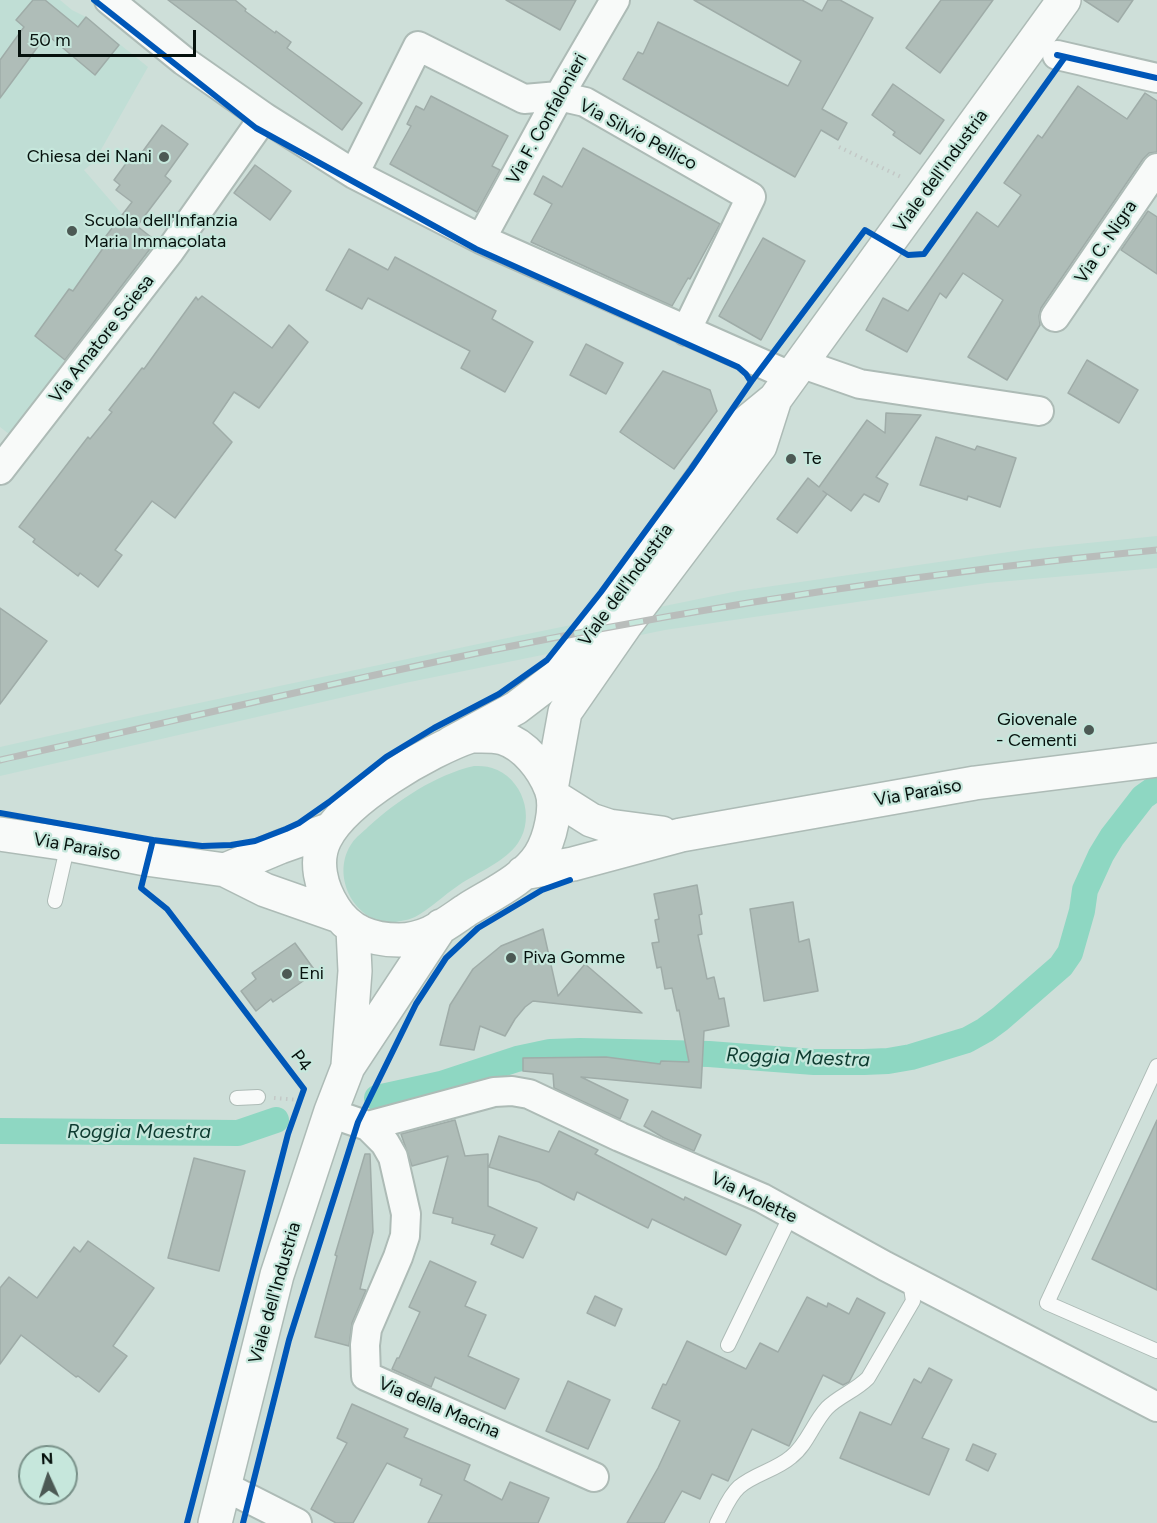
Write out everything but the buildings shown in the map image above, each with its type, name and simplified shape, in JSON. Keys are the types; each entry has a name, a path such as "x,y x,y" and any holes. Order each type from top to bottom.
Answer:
{"main road":[{"name":"Viale dell'Industria","path":"451,743 516,708 558,676 736,431 789,379 1064,0"},
{"name":"Viale dell'Industria","path":"552,793 565,712 626,624 760,446 789,379"},
{"path":"471,736 490,736 509,741 536,762 552,793 551,833 540,856 523,873 494,894 429,933 405,940 382,940 364,935 346,922 328,900 320,877 320,856 324,841 331,829 351,808 415,761 451,743 471,736"},
{"name":"Via Paraiso","path":"523,873 573,864 681,835 975,783 1157,760"},
{"name":"Via Paraiso","path":"552,793 591,820 609,826 681,835"},
{"path":"225,870 331,829"},
{"name":"Via Paraiso","path":"0,834 225,870 265,890 346,922"},
{"name":"Viale dell'Industria","path":"346,922 355,971 348,1067"},
{"name":"Viale dell'Industria","path":"215,1523 277,1275 330,1113 348,1067 441,926"}],"street":[{"path":"109,0 184,61 264,117 354,174 481,239 789,379 860,384 1039,411"},
{"name":"Via F. Confalonieri","path":"481,239 559,96 615,0"},
{"name":"Via Silvio Pellico","path":"354,174 418,46 524,99 559,96 585,102 751,197 687,332"},
{"path":"1057,56 1157,78"},
{"name":"Via Amatore Sciesa","path":"0,470 169,252 264,117"},
{"name":"Via C. Nigra","path":"1055,317 1157,168"},
{"name":"Via Molette","path":"368,1126 494,1092 512,1091 529,1094 620,1137 762,1198 909,1279 1157,1407"},
{"path":"330,1113 368,1126"},
{"name":"Via della Macina","path":"368,1126 385,1143 393,1157 406,1214 405,1236 398,1257 367,1329 366,1376 594,1477"},
{"path":"224,1486 297,1523"}],"lane":[{"path":"55,901 68,844"},
{"path":"1157,1066 1047,1303 1157,1351"},
{"path":"237,1098 258,1097"},
{"path":"728,1345 791,1215"},
{"path":"717,1523 737,1489 790,1459 800,1449 826,1410 836,1400 859,1387 867,1378 913,1301 913,1290 909,1279"}],"path":[{"path":"839,147 903,178 897,187"},
{"path":"258,1097 301,1097"}],"shaded area":[{"name":"Scuola dell'Infanzia Maria Immacolata","path":"0,0 60,0 72,10 86,17 148,67 94,162 84,170 122,214 165,248 18,441 0,427"},
{"path":"1157,536 1157,568 987,583 665,630 405,683 0,776 0,747 483,643 738,591 1029,549"},
{"path":"474,766 490,767 502,773 511,780 523,799 526,822 523,833 513,850 413,918 386,922 372,918 360,910 351,898 343,871 345,857 354,841 404,798 431,782"}],"waterway":[{"name":"Roggia Maestra","path":"377,1098 441,1084 517,1059 550,1052 709,1054 814,1062 864,1062 911,1057 967,1040 1000,1019 1061,966 1070,953 1082,911 1085,890 1101,855 1143,797 1157,787"},
{"name":"Roggia Maestra","path":"0,1131 238,1133 276,1120"}],"railway":[{"path":"0,760 439,661 665,617 828,590 992,568 1157,550"}],"cycle path":[{"path":"94,0 256,128 476,249 738,367 751,382"},
{"path":"1057,55 1157,78"},
{"name":"P4","path":"187,1523 288,1134 304,1089 167,909 141,888 153,840 202,846 231,845 255,841 286,829 299,823 329,802 386,757 434,728 499,694 547,660 601,592 751,382 865,230 908,255 924,254 1065,57"},
{"path":"0,813 153,840"},
{"path":"243,1523 289,1340 358,1122 416,1004 446,958 478,928 542,890 570,880"}],"place":[{"name":"Chiesa dei Nani","path":"164,157"},
{"name":"Scuola dell'Infanzia Maria Immacolata","path":"72,231"},
{"name":"Te","path":"791,459"},
{"name":"Giovenale - Cementi","path":"1089,730"},
{"name":"Piva Gomme","path":"511,958"},
{"name":"Eni","path":"287,974"}]}
